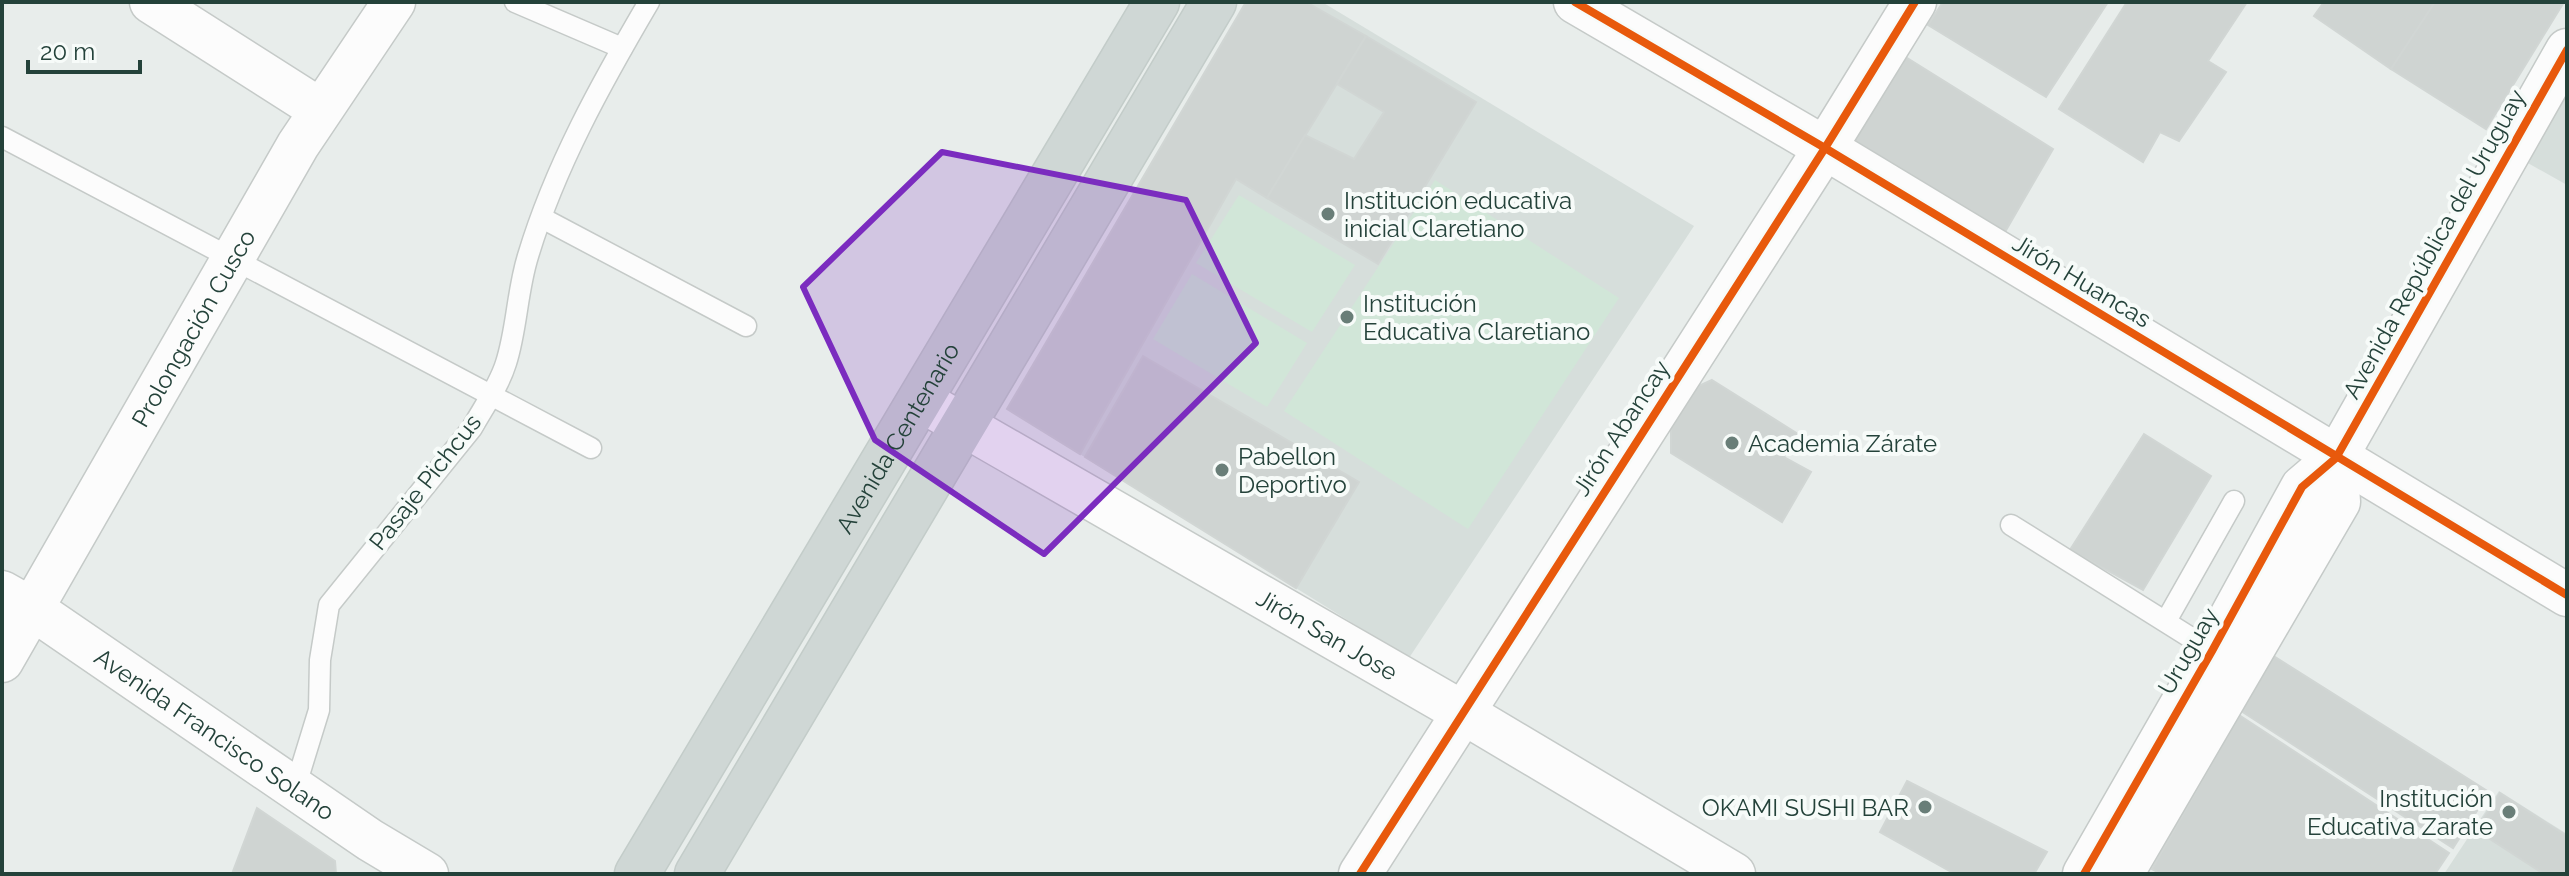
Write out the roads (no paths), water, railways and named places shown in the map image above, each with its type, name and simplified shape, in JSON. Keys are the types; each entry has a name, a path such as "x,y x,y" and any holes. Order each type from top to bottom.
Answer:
{"main road":[{"name":"Avenida Centenario","path":"637,874 1157,2"},
{"name":"Avenida Centenario","path":"697,874 1214,2"}],"street":[{"path":"151,2 319,109"},
{"name":"Prolongación Cusco","path":"2,661 18,601 233,259 319,109 394,2"},
{"name":"Jirón Huancas","path":"1575,2 1825,148 2567,595"},
{"name":"Jirón Abancay","path":"1360,874 1825,148 1915,2"},
{"name":"Avenida República del Uruguay","path":"2336,458 2567,50"},
{"name":"Jirón San Jose","path":"920,400 1462,712 1731,873"},
{"path":"2122,874 2339,502 2336,458"},
{"name":"Uruguay","path":"2084,874 2302,487 2336,458"},
{"name":"Avenida Francisco Solano","path":"18,601 295,788 369,857 427,874"}],"lane":[{"path":"515,2 622,48"},
{"name":"Pasaje Pichcus","path":"295,788 319,710 320,660 329,605 472,428 506,365 528,257 565,158 649,2"},
{"path":"2,137 591,448"},
{"path":"542,218 746,326"},
{"path":"2166,621 2234,501"},
{"path":"2011,525 2212,651"}],"place":[{"name":"Institución educativa inicial Claretiano","path":"1328,214"},
{"name":"Institución Educativa Claretiano","path":"1347,317"},
{"name":"Academia Zárate","path":"1732,443"},
{"name":"Pabellon Deportivo","path":"1222,470"},
{"name":"OKAMI SUSHI BAR","path":"1925,807"},
{"name":"Institución Educativa Zarate","path":"2509,812"}]}
